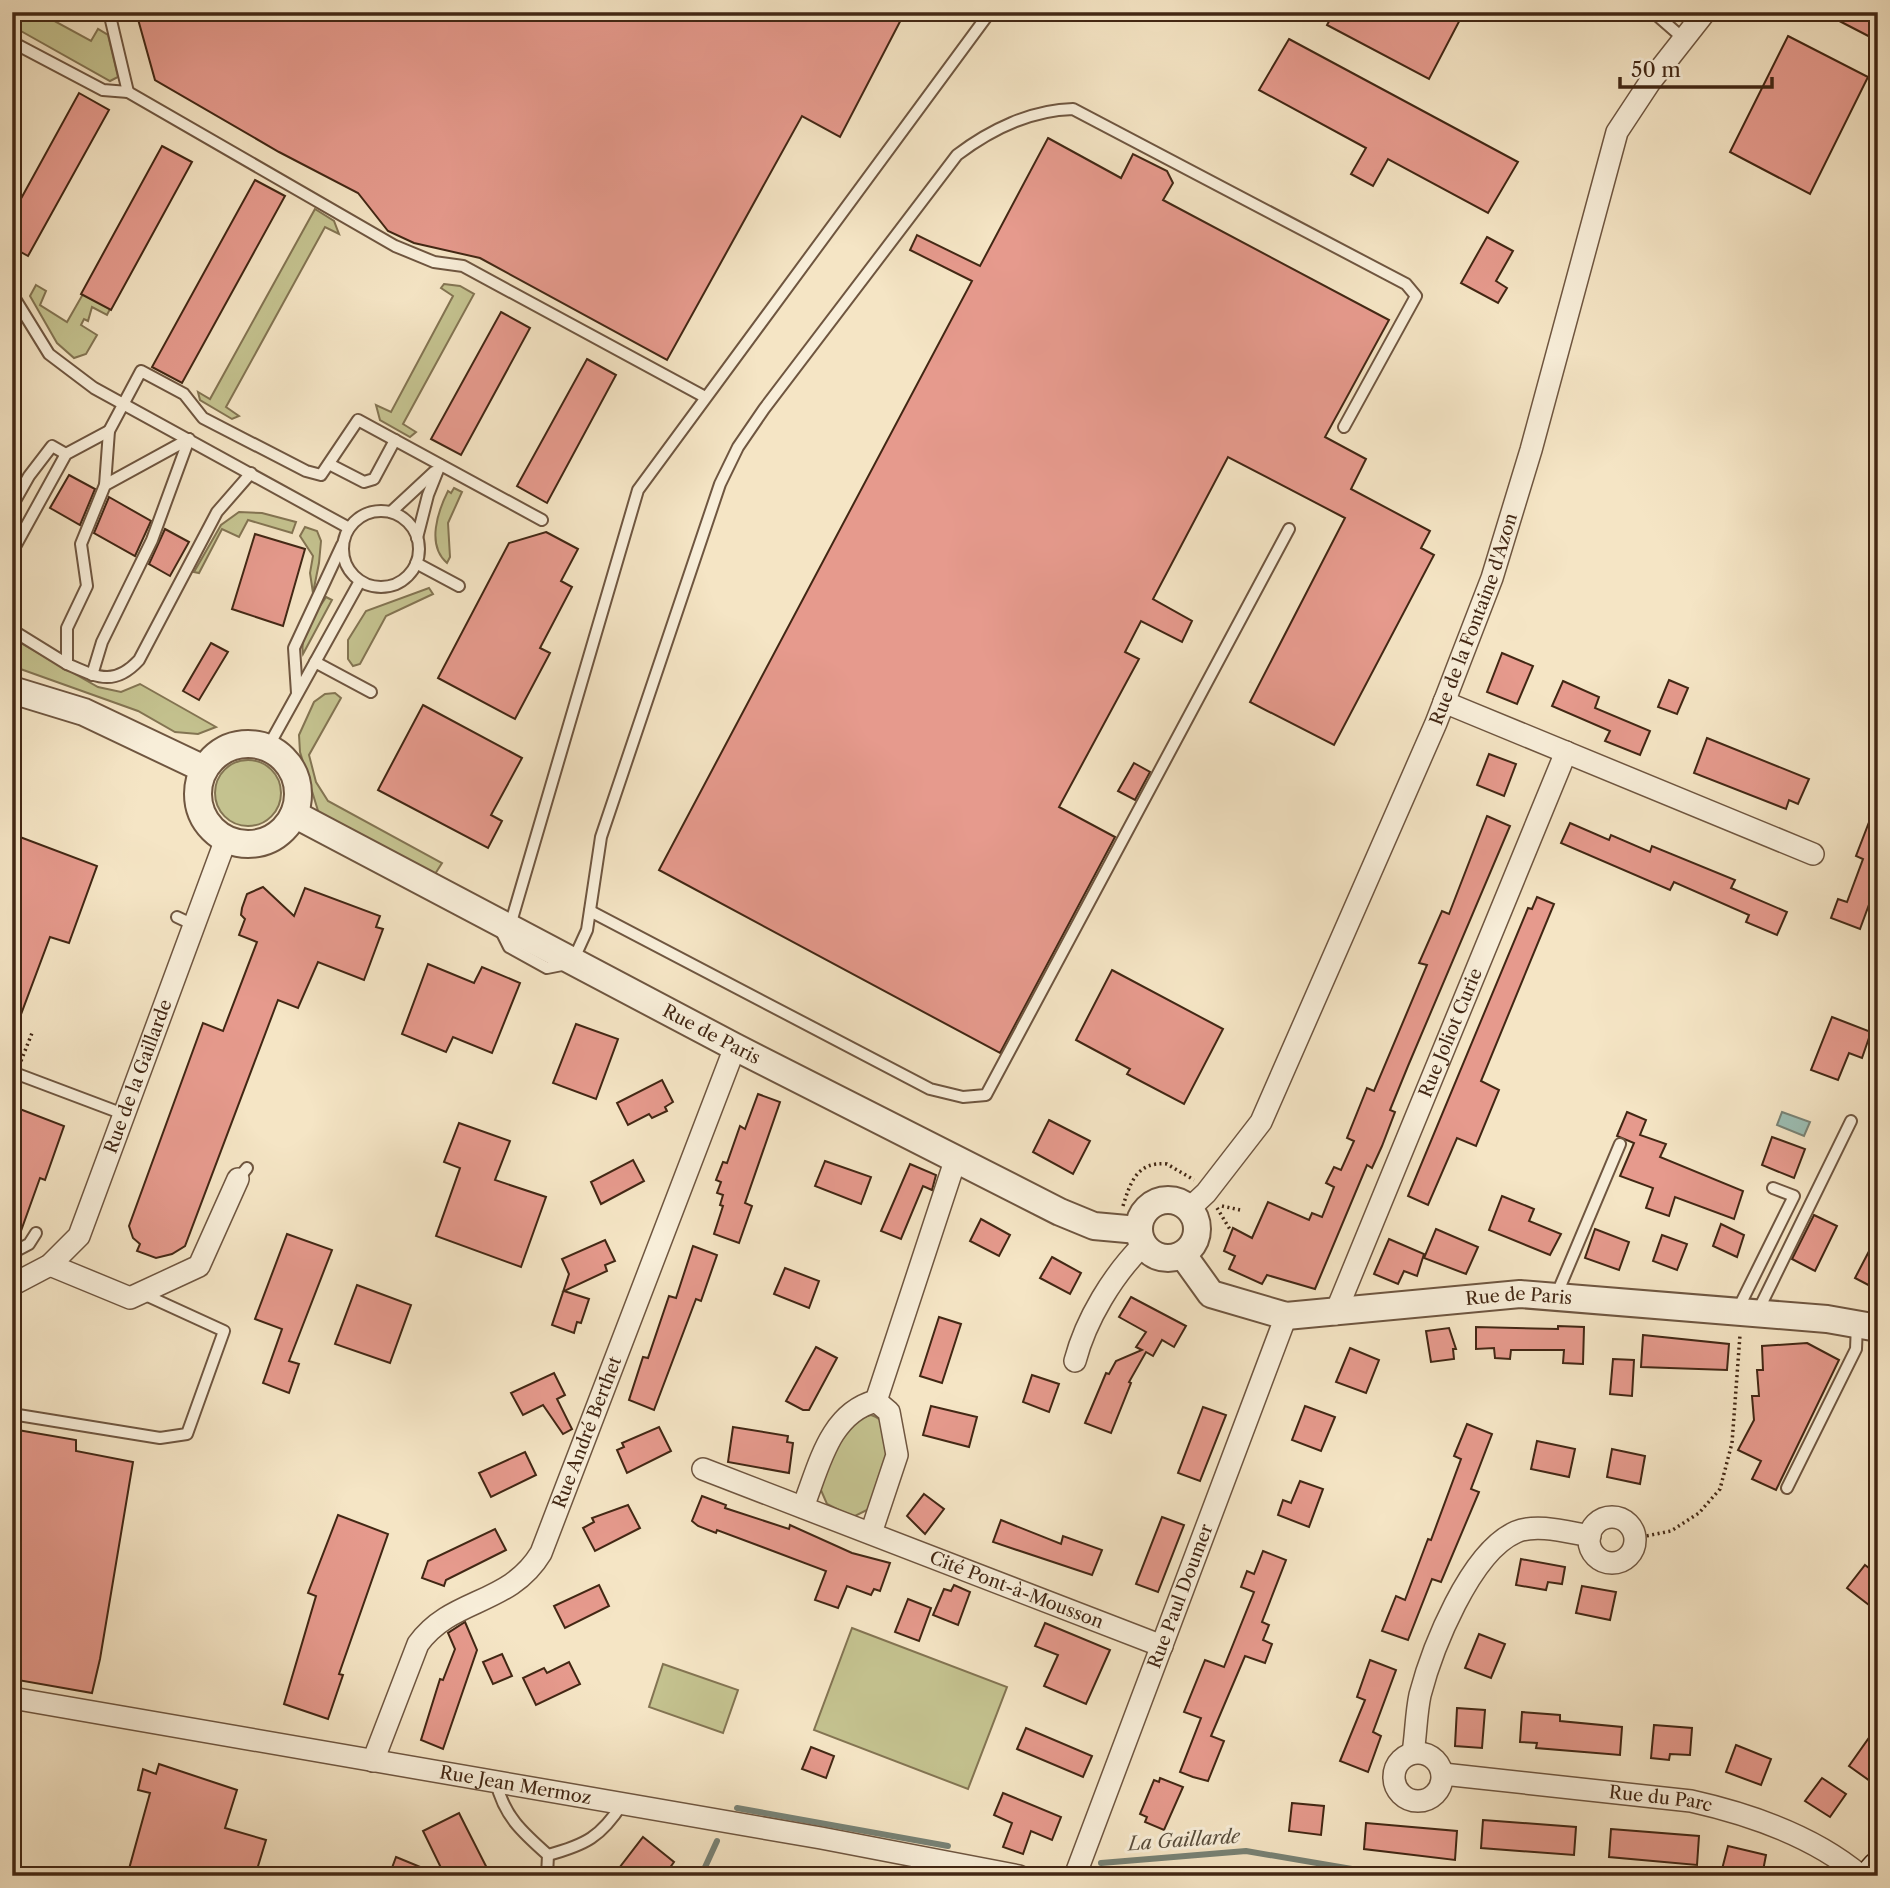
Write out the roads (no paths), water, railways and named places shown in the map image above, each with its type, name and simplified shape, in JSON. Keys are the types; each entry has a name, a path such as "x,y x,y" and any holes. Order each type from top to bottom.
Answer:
{"main road":[{"path":"1870,1876 1878,1867"}],"street":[{"name":"Rue de la Fontaine d'Azon","path":"1190,1208 1206,1193 1261,1122 1444,702 1492,578 1531,450 1616,132 1650,82 1705,12"},
{"path":"12,690 84,712 204,769"},
{"path":"1444,702 1813,854"},
{"path":"239,744 268,747 281,756 295,776 298,799 294,814 279,833 258,843 226,839 213,830 201,809 198,785 204,769 225,749 239,744"},
{"name":"Rue Joliot Curie","path":"1335,1314 1566,752"},
{"name":"Rue de Paris","path":"294,814 735,1047 956,1158 1094,1226 1134,1228"},
{"name":"Rue de la Gaillarde","path":"12,1285 50,1265 66,1252 79,1236 126,1115 186,922 226,839"},
{"name":"Rue André Berthet","path":"373,1761 418,1644 428,1630 442,1619 519,1582 541,1553 735,1047"},
{"path":"876,1401 956,1158"},
{"path":"50,1265 130,1298 199,1266 243,1173"},
{"path":"1075,1361 1079,1344 1120,1268 1134,1228 1152,1203 1172,1199 1190,1208 1198,1224 1198,1233 1190,1249 1183,1255 1165,1258 1149,1251 1134,1228"},
{"name":"Rue de Paris","path":"1183,1255 1211,1294 1286,1316 1335,1314 1520,1294 1745,1312 1867,1326"},
{"name":"Rue Paul Doumer","path":"1075,1876 1286,1316"},
{"path":"803,1507 832,1432 858,1406 876,1401"},
{"path":"871,1534 897,1455 890,1412 876,1401"},
{"name":"Cité Pont-à-Mousson","path":"702,1469 1162,1646"},
{"path":"1610,1517 1624,1520 1636,1538 1635,1546 1626,1559 1611,1563 1597,1557 1592,1551 1590,1536 1597,1523 1610,1517"},
{"path":"1413,1754 1420,1695 1434,1653 1457,1604 1492,1549 1504,1538 1529,1529 1590,1536"},
{"name":"Rue Jean Mermoz","path":"12,1698 1019,1876"},
{"path":"1413,1754 1429,1756 1443,1774 1439,1790 1434,1796 1419,1802 1404,1797 1395,1784 1395,1768 1406,1756 1413,1754"},
{"name":"Rue du Parc","path":"1443,1774 1691,1801 1724,1808 1791,1835 1861,1876"}],"lane":[{"path":"109,12 128,92"},
{"path":"503,926 638,490 990,12"},
{"path":"1653,12 1684,39"},
{"path":"12,42 103,90 128,92 395,246 434,262 463,266 705,397"},
{"path":"572,962 587,930 601,837 720,484 732,459 764,409 957,155 980,138 1004,125 1060,109 1073,109 1406,284 1416,296 1343,427"},
{"path":"12,294 49,354 94,388 349,528"},
{"path":"67,664 67,628 87,586 81,544 105,485 109,431 141,371 184,394 203,418 306,471 321,475 358,420 542,520"},
{"path":"12,552 66,454 109,431"},
{"path":"105,485 189,439"},
{"path":"92,675 102,642 152,540 189,439"},
{"path":"329,464 364,482 374,479 396,440"},
{"path":"12,506 29,475 52,446 66,454"},
{"path":"391,512 440,465"},
{"path":"343,542 345,564 360,581 370,586 392,585 411,573 416,563 417,538 428,495 440,465"},
{"path":"12,630 67,664 92,675 112,678 127,673 139,660 216,512 251,473"},
{"path":"297,694 294,649 349,528 367,513 391,512 411,526 417,538"},
{"path":"590,911 930,1089 963,1097 986,1095 1289,529"},
{"path":"416,563 459,586"},
{"path":"268,747 360,581"},
{"path":"315,662 371,692"},
{"path":"12,1072 126,1115"},
{"path":"1745,1312 1851,1121"},
{"path":"1556,1297 1620,1144"},
{"path":"1745,1312 1794,1196 1773,1188"},
{"path":"12,1253 29,1244 36,1234"},
{"path":"12,1414 160,1438 187,1434 224,1331 140,1293"},
{"path":"1787,1489 1867,1326"},
{"path":"496,1782 502,1805 523,1833 548,1855"},
{"path":"548,1855 569,1850 600,1834 622,1804"},
{"path":"547,1876 548,1855"}],"water":[{"path":"1782,1112 1810,1122 1804,1136 1777,1125"}],"waterway":[{"name":"La Gaillarde","path":"737,1808 948,1846"},
{"name":"La Gaillarde","path":"701,1876 717,1841"},
{"name":"La Gaillarde","path":"1101,1863 1246,1851 1393,1876"}]}
